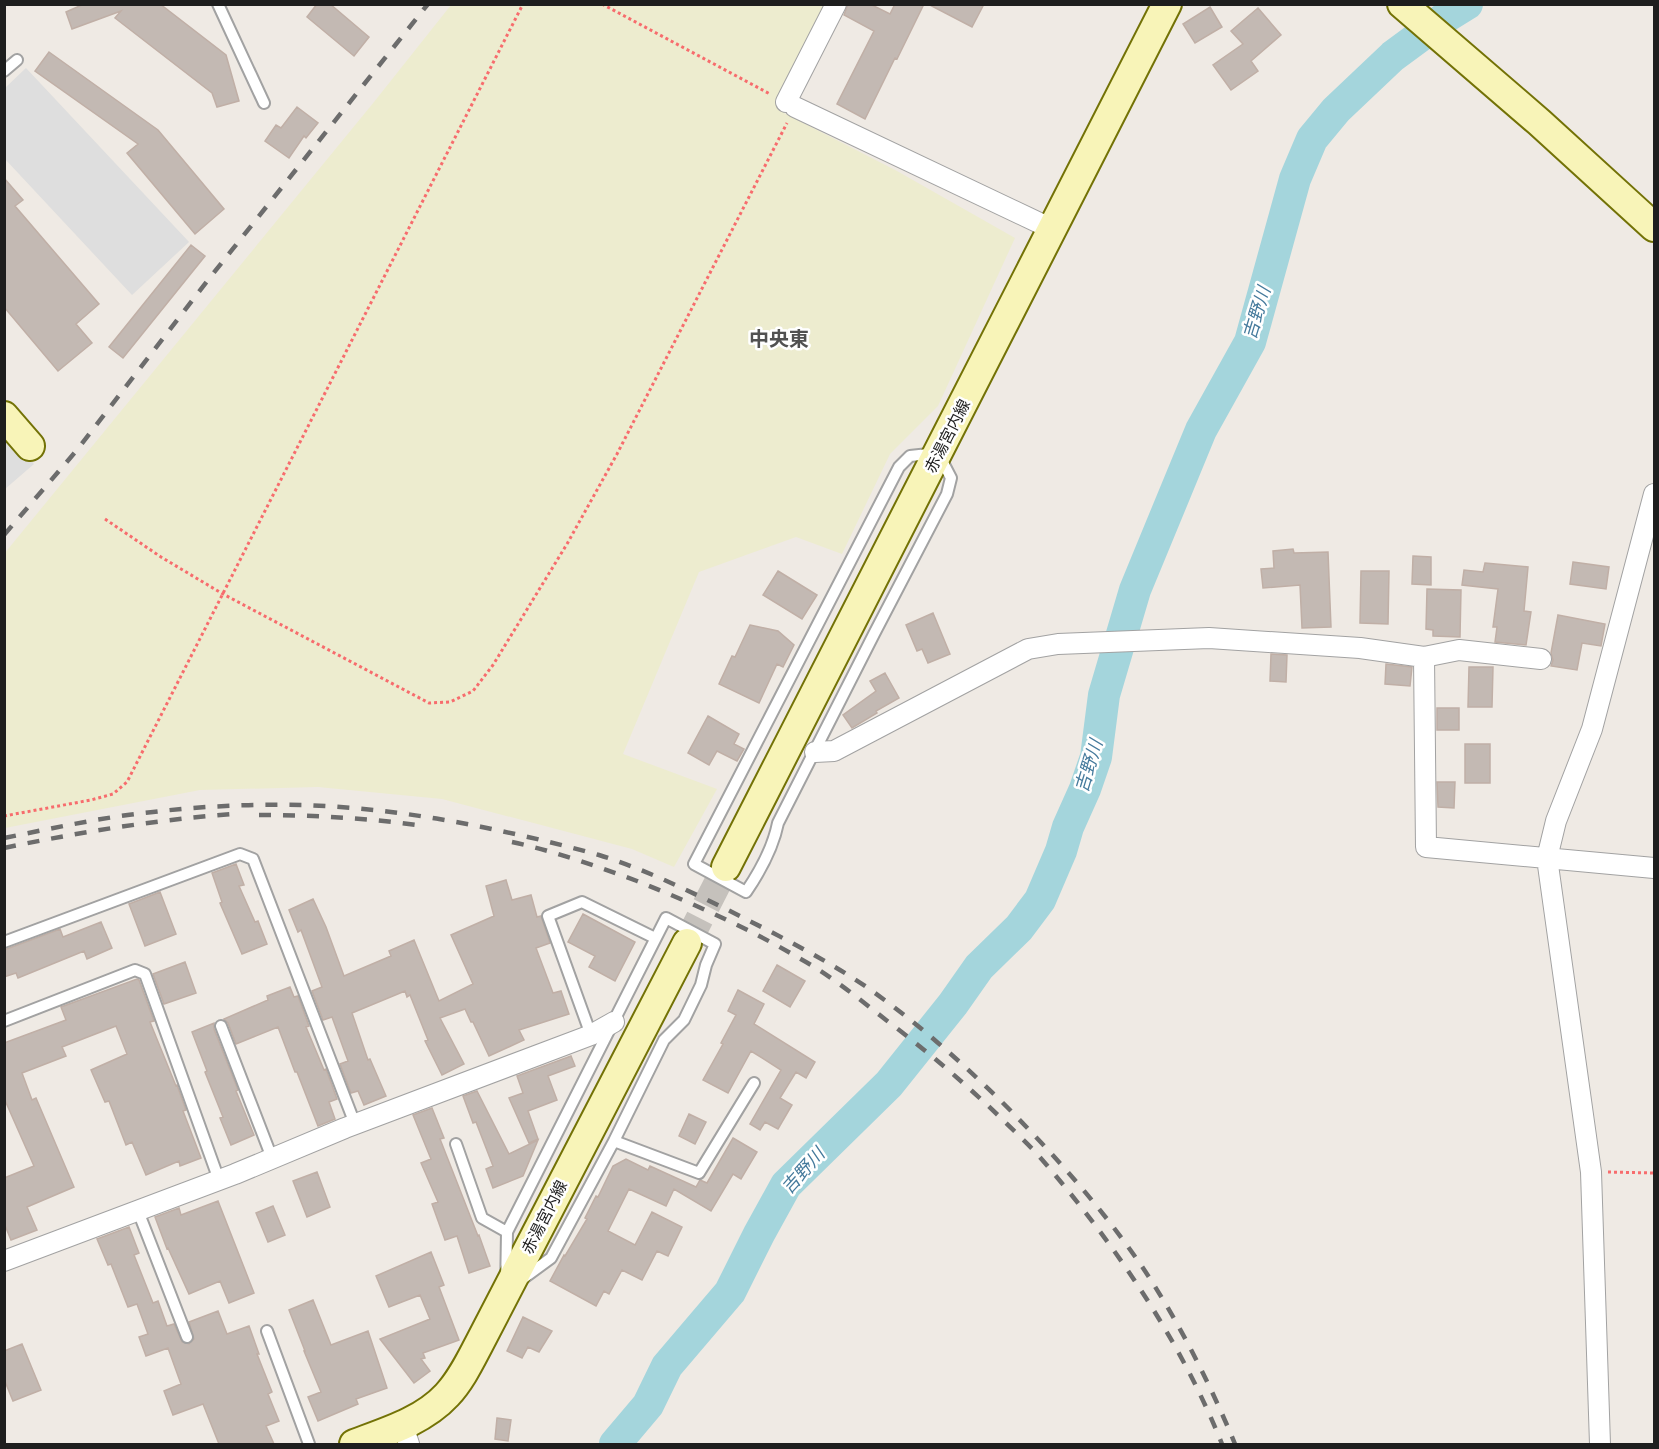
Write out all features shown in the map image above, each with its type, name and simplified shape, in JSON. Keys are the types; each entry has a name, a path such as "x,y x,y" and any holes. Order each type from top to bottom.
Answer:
{"main road":[{"path":"1402,4 1539,122 1654,227"},
{"name":"赤湯宮内線","path":"726,867 1052,229 1161,9"},
{"path":"4,416 30,446"},
{"name":"赤湯宮内線","path":"354,1444 406,1435 448,1395 480,1344 687,943"}],"street":[{"path":"836,4 790,104 1052,229"},
{"path":"1600,1444 1591,1172 1547,858 1556,821 1592,729 1654,494"},
{"path":"815,752 834,751 1028,649 1058,644 1209,638 1360,648 1424,657 1459,650 1541,659"},
{"path":"1424,657 1426,847 1654,867"},
{"path":"4,1260 219,1180 355,1124 591,1035 614,1022"}],"lane":[{"path":"218,4 264,103"},
{"path":"4,71 17,60"},
{"path":"938,453 951,478 948,494 778,823 775,838 759,872 746,892 694,864 899,467 910,456 938,453"},
{"path":"4,942 240,854 253,859 355,1124"},
{"path":"591,1035 548,916 582,902 655,938"},
{"path":"666,918 715,944 706,965 701,986 684,1020 664,1041 614,1141 551,1258 506,1291 507,1232 666,918"},
{"path":"4,1021 135,970 145,974 219,1180"},
{"path":"220,1026 272,1158"},
{"path":"614,1141 699,1173 754,1083"},
{"path":"456,1144 482,1218 507,1232"},
{"path":"138,1211 187,1336"},
{"path":"267,1331 309,1444"}],"path":[{"path":"4,816 114,794 127,782 523,4"},
{"path":"105,519 223,594 429,703 450,702 473,691 493,665 578,524 617,454 790,104 602,4"},
{"path":"1591,1172 1654,1173"}],"green space":[{"path":"451,5 835,5 784,113 897,171 1015,238 938,406 890,454 842,554 796,537 699,572 623,754 717,789 674,867 632,849 442,799 318,787 200,790 5,828 4,554"}],"shaded area":[{"path":"26,68 189,242 132,295 5,159 5,88"},
{"path":"4,430 34,464 5,489 4,489"}],"building":[{"path":"84,4 160,4 226,55 239,101 217,107 212,93 115,18 121,11 72,29 66,12"},
{"path":"317,4 330,4 369,37 354,56 307,17"},
{"path":"848,4 870,4 890,14 895,4 924,4 865,119 837,104 874,31 844,15"},
{"path":"928,4 984,4 972,27"},
{"path":"1210,7 1222,27 1195,43 1183,24"},
{"path":"1258,8 1281,35 1251,61 1258,71 1231,90 1213,65 1243,44 1231,31"},
{"path":"49,52 158,130 224,209 195,234 127,153 138,144 35,71"},
{"path":"297,107 318,123 306,138 304,136 289,158 265,141 276,125 281,128"},
{"path":"4,178 23,200 15,206 99,304 76,324 92,343 58,371 4,307"},
{"path":"191,245 205,256 123,358 109,347"},
{"path":"1293,549 1294,553 1328,552 1331,627 1302,628 1300,585 1263,588 1261,569 1274,568 1273,551"},
{"path":"1413,556 1431,557 1431,585 1412,584"},
{"path":"1573,562 1609,567 1606,589 1570,584"},
{"path":"1485,563 1528,567 1524,611 1531,612 1526,645 1495,642 1497,627 1493,627 1498,589 1462,585 1464,570 1483,572"},
{"path":"778,571 817,595 802,619 763,595"},
{"path":"1361,571 1389,571 1388,624 1360,623"},
{"path":"1427,589 1461,590 1460,637 1433,636 1433,630 1426,629"},
{"path":"933,613 950,654 928,663 922,649 917,651 906,625"},
{"path":"1558,615 1605,624 1601,646 1582,643 1577,670 1551,666"},
{"path":"750,625 778,631 794,645 783,667 777,664 759,703 719,684"},
{"path":"1271,654 1287,655 1286,682 1270,681"},
{"path":"1386,664 1412,667 1410,686 1385,684"},
{"path":"1469,667 1493,667 1492,707 1468,707"},
{"path":"885,673 899,698 852,728 843,715 876,691 870,681"},
{"path":"1437,708 1459,708 1459,730 1437,730"},
{"path":"708,716 739,734 734,744 744,749 737,761 717,751 709,765 688,753"},
{"path":"1465,744 1490,744 1490,783 1465,783"},
{"path":"1437,782 1455,782 1454,808 1438,807"},
{"path":"236,864 244,885 239,886 255,922 258,921 267,944 242,954 220,903 222,902 212,873"},
{"path":"506,880 512,900 531,895 537,917 541,916 550,943 536,948 553,993 561,991 569,1014 519,1030 524,1040 489,1056 465,1009 440,1018 464,1064 442,1075 425,1041 428,1040 410,995 407,997 405,991 352,1013 368,1060 370,1059 386,1096 364,1105 358,1091 351,1093 340,1064 348,1061 332,1017 323,1020 312,991 322,987 301,930 298,932 289,910 313,899 344,976 391,956 389,951 414,940 439,1001 473,984 451,935 494,916 486,886"},
{"path":"160,892 176,934 145,946 129,904"},
{"path":"583,914 635,942 615,981 589,967 595,956 568,942"},
{"path":"101,922 112,948 87,959 84,951 18,978 16,973 4,977 4,950 60,929 63,937"},
{"path":"185,962 196,993 164,1004 153,974"},
{"path":"777,965 805,981 790,1007 763,991"},
{"path":"137,979 154,1021 150,1022 177,1085 186,1110 183,1111 201,1158 180,1166 179,1161 146,1175 132,1142 126,1145 109,1101 105,1102 91,1070 127,1054 116,1026 62,1047 66,1056 22,1073 32,1100 36,1098 74,1187 27,1207 37,1230 11,1240 4,1223 4,1178 34,1166 4,1098 4,1043 66,1020 61,1007"},
{"path":"290,987 294,997 298,996 309,1026 306,1027 337,1099 329,1102 335,1119 318,1126 278,1027 236,1044 228,1023 224,1019 268,1000 267,996"},
{"path":"738,990 764,1004 754,1024 815,1062 806,1078 796,1072 780,1098 792,1105 778,1129 765,1122 760,1130 750,1124 781,1070 751,1051 728,1093 703,1080 736,1015 728,1011"},
{"path":"214,1023 214,1029 238,1090 236,1091 254,1135 231,1145 192,1032"},
{"path":"571,1056 575,1066 548,1076 557,1100 528,1111 538,1139 529,1143 509,1098 523,1093 517,1076"},
{"path":"477,1091 509,1154 538,1140 523,1176 493,1188 486,1169 493,1166 463,1096"},
{"path":"432,1108 444,1138 440,1139 490,1266 469,1273 457,1236 445,1240 432,1204 438,1202 421,1163 431,1159 413,1115"},
{"path":"689,1114 706,1122 695,1144 679,1136"},
{"path":"733,1138 757,1152 741,1179 733,1174 711,1211 674,1189 666,1206 629,1189 608,1231 635,1245 652,1212 682,1227 668,1256 657,1251 642,1280 622,1270 609,1294 604,1291 596,1306 550,1281 587,1219 585,1218 613,1166 626,1159 648,1170 650,1166 696,1187 700,1180 707,1183"},
{"path":"317,1172 330,1207 307,1217 293,1181"},
{"path":"218,1201 254,1293 229,1303 220,1281 189,1294 167,1249 155,1217 179,1208 181,1215"},
{"path":"273,1206 285,1235 268,1242 256,1213"},
{"path":"129,1227 139,1253 134,1255 153,1303 158,1301 167,1326 174,1324 182,1342 189,1344 194,1339 189,1322 218,1311 227,1334 249,1326 272,1392 268,1394 279,1421 266,1426 274,1444 219,1444 203,1404 173,1415 164,1391 181,1384 168,1348 146,1356 139,1337 148,1334 137,1304 128,1307 111,1264 108,1265 97,1239"},
{"path":"431,1252 444,1285 439,1287 459,1340 423,1353 425,1358 421,1359 430,1371 414,1383 380,1339 430,1319 420,1295 389,1307 376,1276"},
{"path":"313,1300 331,1345 368,1331 387,1388 356,1399 358,1404 318,1421 308,1397 321,1392 289,1310"},
{"path":"523,1317 552,1331 539,1352 528,1347 522,1358 507,1351"},
{"path":"22,1344 41,1390 13,1401 4,1379 4,1351"},
{"path":"497,1418 511,1420 508,1441 495,1439"}],"waterway":[{"name":"吉野川","path":"615,1444 648,1405 667,1366 730,1292 786,1185 889,1084 953,1004 979,967 1019,928 1040,900 1096,757 1104,695 1135,590 1201,430 1250,342 1295,179 1312,139 1336,110 1393,56 1467,4"}],"tunnel":[{"path":"687,943 726,867"}],"railway":[{"path":"4,535 77,450 208,280 428,4"},
{"path":"4,838 78,823 190,808 284,805 370,810 415,815 482,827 599,855 649,873 730,911 783,938 868,988 924,1031 1028,1129 1098,1208 1145,1271 1194,1356 1235,1444"},
{"path":"4,848 118,827 232,814"},
{"path":"259,815 338,817 417,825"},
{"path":"512,842 559,854 637,881 760,936 833,979 946,1068 990,1107 1038,1155 1118,1257 1165,1329 1205,1405 1222,1444"}],"district":[{"name":"中央東","path":"779,339"}]}
